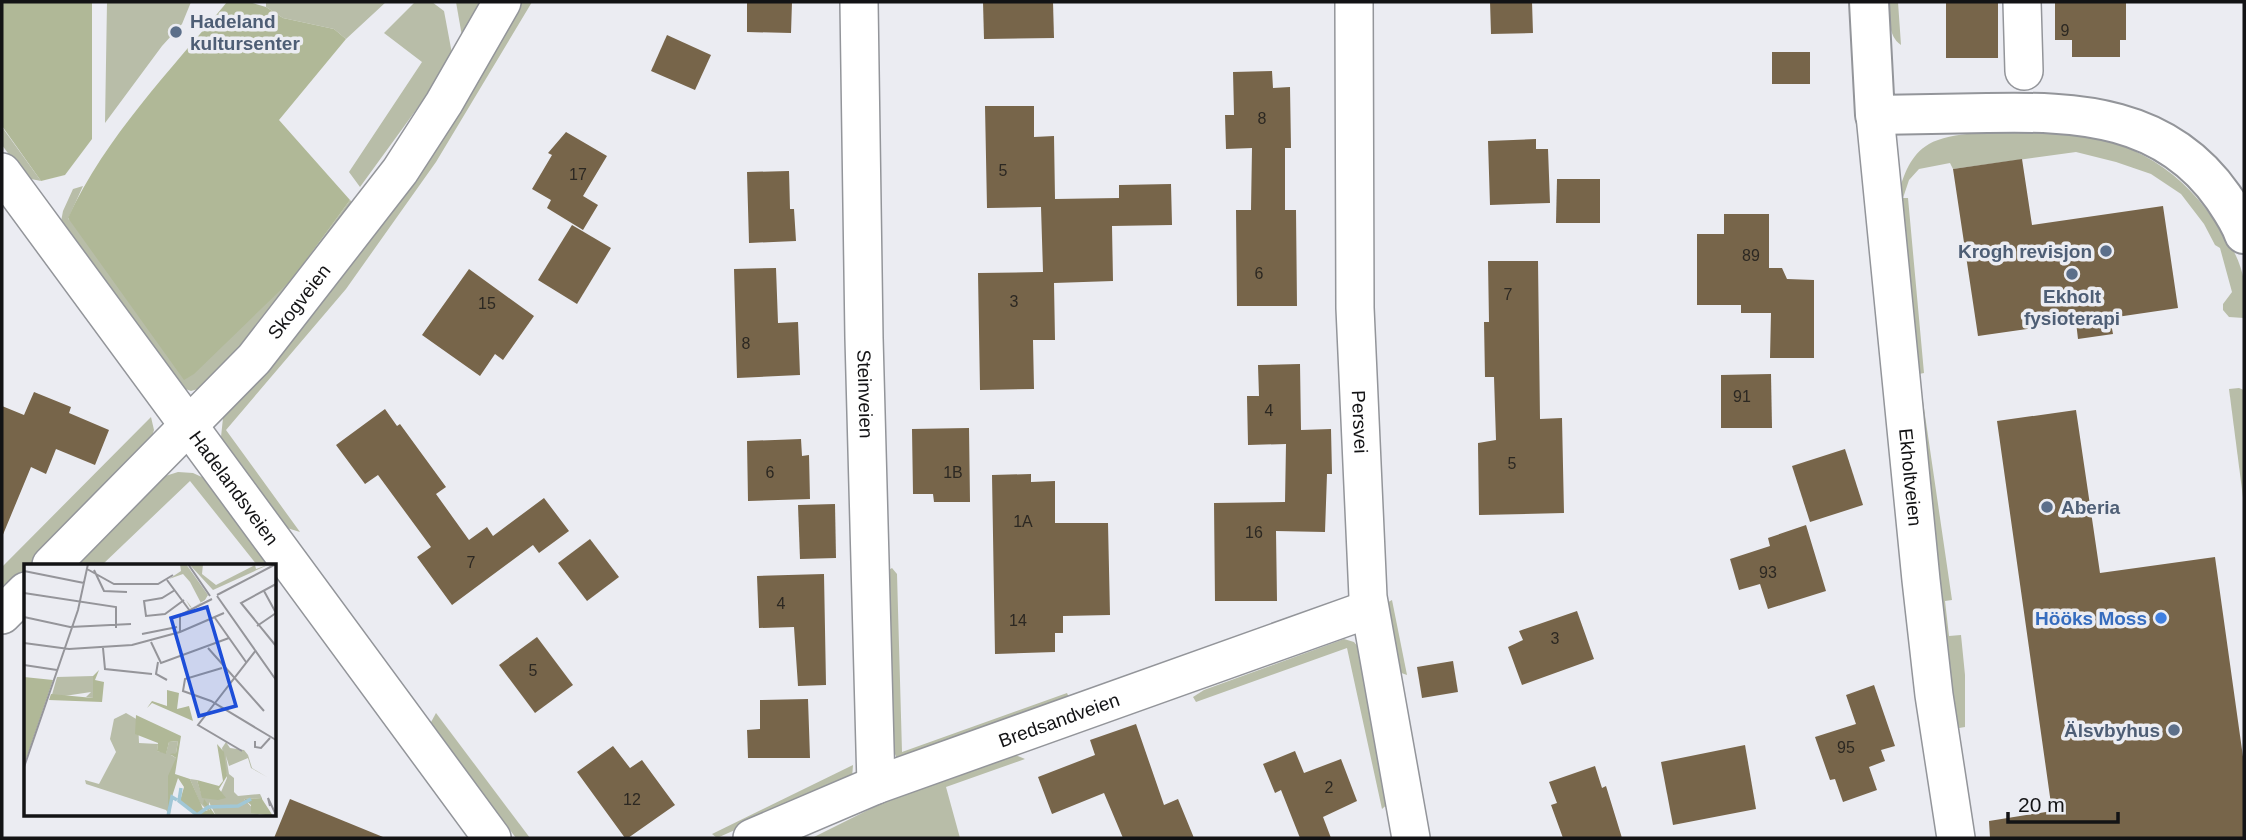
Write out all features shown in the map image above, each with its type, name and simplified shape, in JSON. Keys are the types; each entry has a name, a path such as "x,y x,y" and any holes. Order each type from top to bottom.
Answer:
{"street":[{"name":"Skogveien","path":"52,564 254,359 400,171 444,103 502,2"},
{"name":"Steinveien","path":"859,2 876,785"},
{"name":"Persvei","path":"1354,2 1355,308 1369,609 1412,838"},
{"name":"Ekholtveien","path":"1869,2 1875,115 1923,593 1934,695 1956,838"},
{"path":"2022,2 2024,71"},
{"path":"1875,115 2068,113 2104,119 2146,132 2179,152 2209,176 2239,219 2244,234"},
{"name":"Hadelandsveien","path":"2,172 492,838"},
{"path":"2,615 24,593"},
{"name":"Bredsandveien","path":"752,838 876,785 1369,609"}],"green space":[{"path":"2,2 92,2 92,139 65,175 41,181 2,126"},
{"path":"107,2 191,2 182,24 162,46 105,123"},
{"path":"227,2 249,2 266,7 283,18 334,29 346,39 279,120 350,200 293,278 194,374 184,380 68,218 83,188 120,132"},
{"path":"266,2 386,2 346,39 334,29 283,18 266,7"},
{"path":"415,2 432,2 444,11 453,59 360,187 349,172 422,62 384,33"},
{"path":"456,2 486,2 463,42"},
{"path":"519,2 532,2 436,162 346,289 226,430 300,532 287,528 221,437 223,418"},
{"path":"1890,2 1898,2 1901,45 1891,31"},
{"path":"2,127 41,181 26,178 2,145"},
{"path":"2060,131 2086,135 2133,150 2154,161 2190,191 2207,210 2233,249 2245,285 2244,318 2229,317 2223,310 2223,304 2232,292 2220,248 2215,245 2204,224 2181,194 2151,174 2076,152 1953,169 1950,163 1919,169 1909,180 1903,198 1908,198 1924,373 1919,374 1898,194 1909,166 1917,154 1929,144 1956,135"},
{"path":"83,186 68,219 293,278 350,200 358,208 208,386 191,391 180,387 60,227 63,211 73,189"},
{"path":"1920,381 1952,600 1945,601 1949,636 1961,635 1965,675 1965,727 1953,729 1912,384"},
{"path":"2229,389 2244,390 2244,505"},
{"path":"151,417 154,430 149,445 32,564 24,564 24,572 13,584 2,585 2,567"},
{"path":"178,472 193,473 206,479 272,564 256,564 190,481 103,564 73,564 159,478"},
{"path":"892,568 897,574 902,752 1067,693 1070,700 897,759 889,739 882,574"},
{"path":"1392,600 1407,675 1393,670 1383,605"},
{"path":"1344,639 1354,642 1364,654 1390,802 1382,809 1347,648 1196,702 1193,697 1204,690"},
{"path":"436,713 530,838 516,838 430,724"},
{"path":"1013,754 1025,759 946,787 960,838 812,838 908,790"},
{"path":"853,765 852,778 717,838 712,834"}],"building":[{"path":"747,2 792,2 791,33 747,32"},
{"path":"983,2 1053,2 1054,38 984,39"},
{"path":"1490,2 1532,2 1533,33 1491,34"},
{"path":"1946,2 1998,2 1998,58 1946,58"},
{"path":"2055,2 2126,2 2126,40 2120,40 2120,57 2072,57 2072,40 2055,40"},
{"path":"667,35 711,55 695,90 651,71"},
{"path":"1772,52 1810,52 1810,84 1772,84"},
{"path":"1272,71 1273,88 1290,87 1291,148 1285,148 1285,210 1296,210 1297,306 1237,306 1236,210 1251,210 1252,148 1226,149 1225,115 1234,115 1233,72"},
{"path":"985,106 1034,106 1034,137 1054,136 1055,199 1119,198 1119,185 1171,184 1172,225 1112,226 1113,281 1054,283 1055,340 1033,340 1034,389 980,390 978,273 1043,272 1041,207 987,208"},
{"path":"566,132 607,156 583,196 598,205 583,230 547,208 551,200 532,189 552,155 548,153"},
{"path":"1536,139 1536,149 1548,149 1550,203 1490,205 1488,141"},
{"path":"2022,159 2032,225 2163,206 2178,308 2110,318 2113,334 2078,339 2076,322 1978,336 1953,169"},
{"path":"789,171 790,209 794,209 796,241 749,243 747,172"},
{"path":"1557,179 1600,179 1600,223 1556,223"},
{"path":"1724,214 1769,214 1769,268 1782,268 1787,279 1814,280 1814,358 1770,358 1771,313 1741,313 1741,305 1697,305 1697,234 1724,234"},
{"path":"572,225 611,248 577,304 538,280"},
{"path":"1488,261 1538,261 1540,419 1562,418 1564,513 1479,515 1478,443 1496,440 1494,377 1485,377 1484,322 1489,322"},
{"path":"776,268 778,323 798,322 800,375 737,378 734,269"},
{"path":"469,269 534,316 503,360 495,354 480,376 422,335"},
{"path":"1300,364 1301,430 1331,429 1332,474 1327,474 1325,532 1276,531 1277,601 1215,601 1214,503 1285,502 1286,444 1248,445 1247,396 1259,396 1258,365"},
{"path":"1771,374 1772,428 1721,428 1721,375"},
{"path":"34,392 71,407 69,413 109,430 95,465 56,449 46,474 31,467 2,537 2,406 24,415"},
{"path":"385,409 397,426 400,424 446,487 436,494 469,540 487,527 493,536 544,498 569,531 539,553 533,545 452,605 417,557 431,547 378,475 365,484 336,445"},
{"path":"2076,410 2100,573 2215,557 2244,764 2244,838 1990,838 1989,821 2052,811 1997,421"},
{"path":"969,428 970,502 934,502 933,494 913,494 912,429"},
{"path":"801,439 802,456 809,455 810,499 748,501 747,441"},
{"path":"1845,449 1863,505 1810,522 1792,466"},
{"path":"1031,474 1031,482 1055,481 1055,523 1108,523 1110,615 1063,616 1063,633 1055,633 1055,652 995,654 992,475"},
{"path":"835,504 836,558 800,559 798,505"},
{"path":"1806,525 1826,591 1768,609 1760,584 1739,590 1730,559 1770,546 1768,538"},
{"path":"590,539 619,577 587,601 558,563"},
{"path":"824,574 826,685 798,686 794,627 759,628 757,576"},
{"path":"1577,611 1594,659 1522,685 1508,647 1523,640 1519,631"},
{"path":"537,637 573,685 535,713 499,665"},
{"path":"1453,661 1458,692 1422,698 1417,667"},
{"path":"1874,685 1895,746 1881,750 1885,761 1869,767 1877,790 1843,802 1835,779 1830,780 1815,737 1856,724 1846,695"},
{"path":"808,699 810,758 748,758 747,730 760,729 760,700"},
{"path":"1136,724 1164,805 1178,799 1194,838 1123,838 1104,793 1052,814 1038,777 1095,755 1090,740"},
{"path":"1745,745 1756,809 1673,825 1661,762"},
{"path":"613,746 630,768 642,760 675,805 628,838 625,838 577,772"},
{"path":"1295,751 1304,773 1341,759 1357,801 1323,817 1331,838 1300,838 1281,790 1275,793 1263,764"},
{"path":"1595,766 1602,788 1606,786 1622,838 1563,838 1551,805 1557,803 1549,782"},
{"path":"290,799 383,837 274,838"}],"place":[{"name":"Hadeland kultursenter","path":"176,32"},
{"name":"Krogh revisjon","path":"2106,251"},
{"name":"Ekholt fysioterapi","path":"2072,274"},
{"name":"Aberia","path":"2047,507"},
{"name":"Hööks Moss","path":"2161,618"},
{"name":"Älsvbyhus","path":"2174,730"}]}
